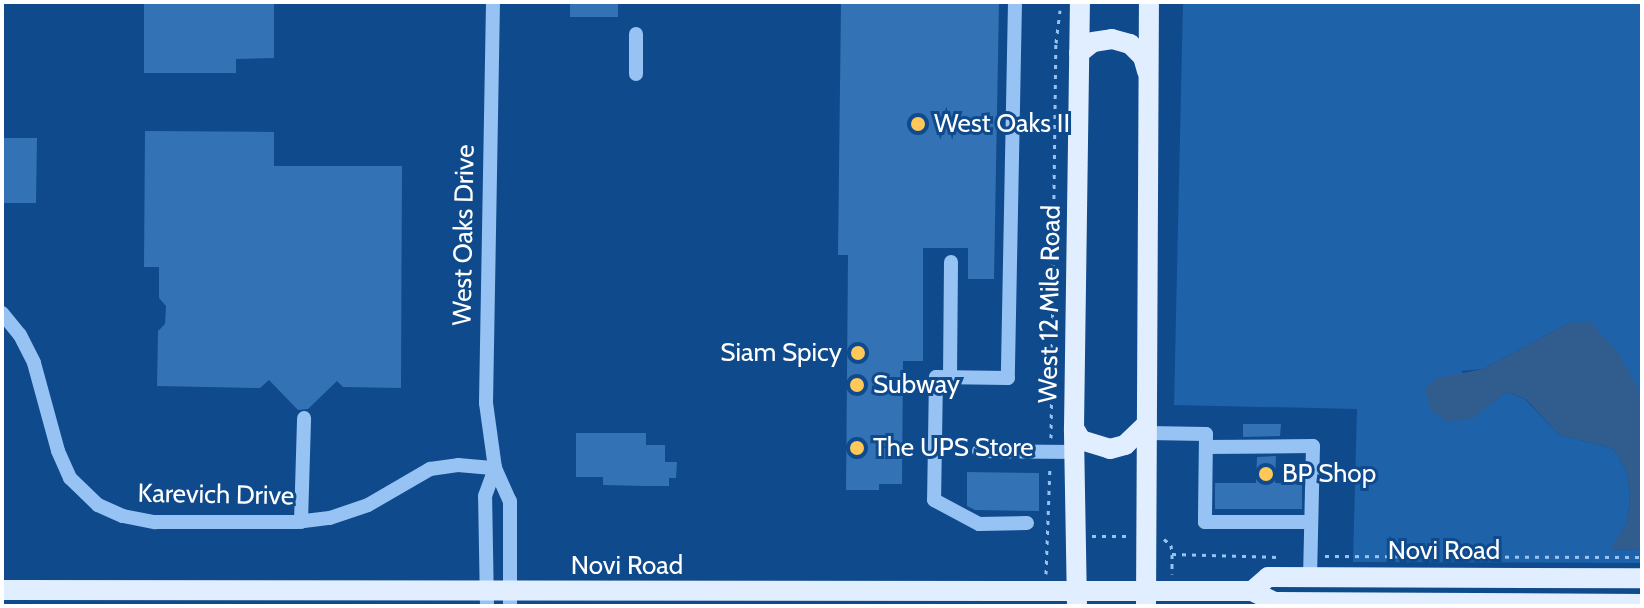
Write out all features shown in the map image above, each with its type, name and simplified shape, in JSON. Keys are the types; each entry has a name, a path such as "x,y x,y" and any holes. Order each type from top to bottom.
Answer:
{"main road":[{"name":"West 12 Mile Road","path":"1077,599 1074,428 1080,2"},
{"path":"1146,599 1149,2"},
{"path":"1079,53 1093,42 1112,39 1130,44 1143,57 1149,75"},
{"path":"1074,428 1081,440 1110,449 1125,445 1147,429"},
{"name":"Novi Road","path":"1252,591 1268,577 1311,567 1642,578"},
{"name":"Novi Road","path":"2,590 487,599 1046,591 1077,599 1146,599 1252,591 1275,602 1642,604"}],"street":[{"name":"West Oaks Drive","path":"493,2 486,403 495,468 510,501 510,599"},
{"path":"1015,2 1008,378 936,377 934,500 979,524 1027,523"},
{"path":"636,34 636,74"},
{"path":"950,377 951,262"},
{"name":"Karevich Drive","path":"2,313 20,335 34,363 64,468 77,487 98,505 123,516 155,522 301,522 359,509 430,469 458,465 495,468"},
{"path":"301,522 304,418"},
{"path":"1147,429 1206,434 1205,522 1311,522"},
{"path":"1206,447 1313,446 1311,567"},
{"path":"979,451 1075,452"},
{"name":"West Oaks Drive","path":"487,599 485,496 495,468"}],"path":[{"path":"1046,591 1051,452 1056,43 1061,2"},
{"path":"1048,537 1145,535 1168,541 1172,554 1311,567 1438,556 1642,557"}],"shaded area":[{"path":"1183,2 1642,2 1642,396 1569,323 1483,369 1461,371 1494,401 1506,392 1525,399 1558,434 1614,449 1627,472 1630,498 1627,523 1611,549 1642,550 1642,563 1353,562 1357,409 1174,405"},
{"path":"1591,322 1620,355 1642,396 1642,550 1610,549 1627,523 1630,498 1627,472 1614,449 1558,434 1526,399 1506,392 1473,418 1448,422 1431,410 1425,389 1437,378 1483,369 1569,323"}],"building":[{"path":"144,2 274,2 274,58 236,59 236,73 144,73"},
{"path":"570,2 618,2 618,17 570,17"},
{"name":"West Oaks II","path":"841,2 999,2 994,279 968,279 968,248 923,248 923,361 903,361 902,484 879,484 879,490 846,490 848,255 838,255"},
{"path":"145,131 274,132 274,166 402,166 401,388 343,387 337,381 308,409 298,410 269,380 260,388 157,386 158,331 165,324 166,306 159,298 159,267 144,267"},
{"path":"2,138 37,138 36,203 2,203"},
{"path":"1243,424 1281,424 1280,436 1243,437"},
{"path":"576,433 646,433 646,445 665,445 665,462 677,462 676,478 669,478 669,486 643,486 603,485 603,477 576,477"},
{"path":"1276,456 1275,483 1302,484 1302,509 1215,509 1215,483 1256,483 1257,457"},
{"path":"967,472 1039,473 1039,511 975,510 967,506"}],"place":[{"name":"West Oaks II","path":"918,124"},
{"name":"Siam Spicy","path":"858,353"},
{"name":"Subway","path":"857,385"},
{"name":"The UPS Store","path":"857,448"},
{"name":"BP Shop","path":"1266,474"}]}
